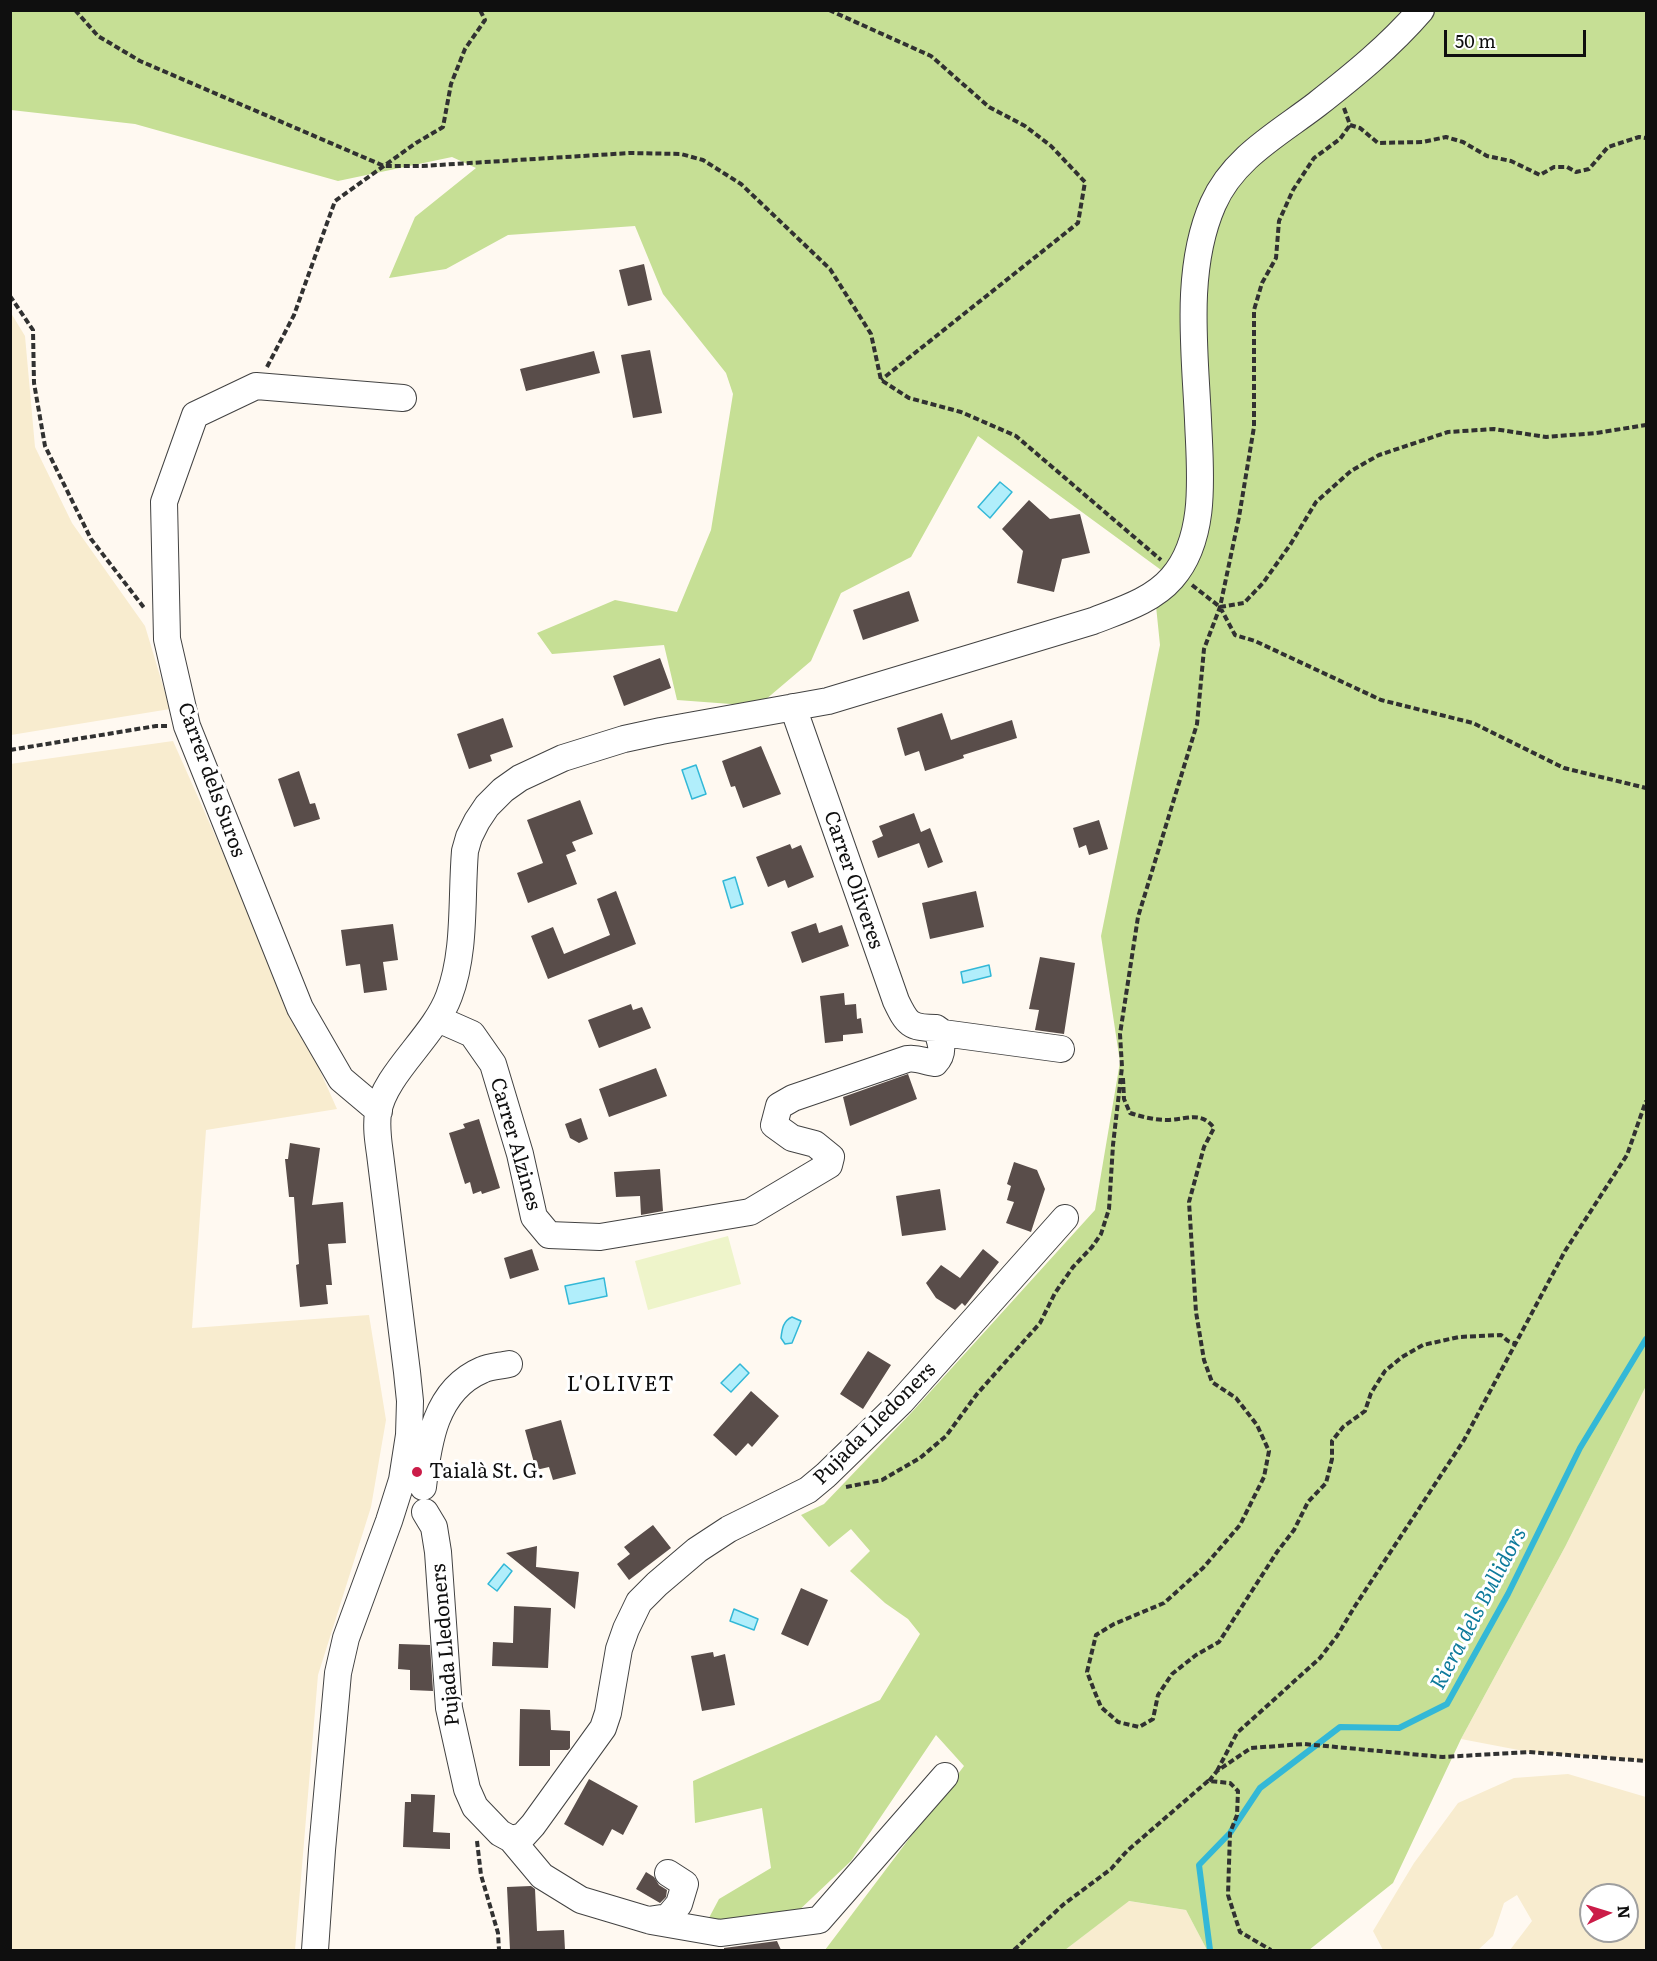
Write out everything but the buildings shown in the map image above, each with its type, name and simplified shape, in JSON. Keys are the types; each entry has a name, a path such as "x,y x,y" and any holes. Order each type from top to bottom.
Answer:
{"street":[{"path":"417,1493 410,1435 410,1401 377,1129 385,1092 438,1019 448,998 456,973 460,943 465,851 469,837 487,806 503,790 520,778 563,758 624,739 828,700 1093,621 1130,607 1165,585 1176,573 1191,544 1197,517 1200,470 1194,301 1196,267 1206,221 1214,201 1238,166 1376,55 1420,10"},
{"path":"256,386 403,398"},
{"name":"Carrer dels Suros","path":"256,386 195,415 164,502 167,639 187,726 300,1008 341,1079 379,1112"},
{"name":"Carrer Oliveres","path":"794,707 896,1001 909,1024 918,1028 936,1028"},
{"name":"Carrer Alzines","path":"438,1019 472,1034 493,1065 520,1154 534,1217 549,1235 600,1237 750,1212 829,1165 831,1157 815,1144 792,1138 774,1125 779,1106 793,1098 907,1059 916,1058 935,1063 941,1057 942,1050 936,1028"},
{"path":"936,1028 943,1033 1061,1049"},
{"name":"Pujada Lledoners","path":"417,1493 434,1527 438,1552 449,1708 467,1789 475,1807 500,1833 511,1839 523,1836 533,1826 603,1728 608,1713 619,1649 639,1602 697,1550 729,1528 808,1490 826,1475 901,1402 1065,1218"},
{"path":"389,1521 405,1523 412,1521 435,1420 449,1395 464,1380 482,1369 509,1364"},
{"path":"315,1950 338,1673 356,1606 389,1521 417,1493"},
{"path":"511,1839 542,1876 581,1900 648,1920 720,1933 819,1920 945,1776"},
{"path":"648,1920 668,1917 680,1904 685,1884 668,1873"}],"path":[{"path":"75,10 98,36 140,61 384,166 630,153 681,154 703,160 741,184 830,269 871,334 881,380 909,398 961,412 1016,436 1220,608 1235,634 1255,641 1381,700 1473,723 1564,768 1647,788"},
{"path":"256,386 294,315 335,201 443,127 451,84 465,49 485,20 480,10"},
{"path":"829,10 930,56 989,107 1025,126 1051,146 1085,182 1078,223 881,380"},
{"path":"1335,90 1350,125"},
{"path":"1350,125 1360,128 1378,143 1423,141 1446,137 1455,139 1487,156 1511,161 1540,175 1554,166 1567,167 1576,172 1589,169 1608,147 1639,137 1647,138"},
{"path":"1350,125 1340,138 1314,158 1293,190 1279,221 1276,258 1262,283 1254,310 1254,427 1239,517 1220,608 1204,649 1197,724 1179,776 1138,917 1121,1024 1124,1099 1130,1113 1145,1118 1167,1120 1197,1117 1208,1120 1214,1128 1204,1147 1189,1202 1197,1321 1204,1360 1212,1382 1236,1398 1257,1425 1269,1451 1264,1477 1240,1525 1203,1568 1164,1603 1113,1624 1096,1635 1087,1672 1101,1707 1118,1722 1139,1727 1153,1719 1158,1695 1173,1674 1196,1655 1219,1642 1277,1552 1294,1530 1308,1502 1326,1484 1332,1459 1332,1441 1343,1427 1365,1411 1371,1393 1385,1371 1402,1357 1423,1345 1459,1337 1501,1335 1516,1344"},
{"path":"10,296 33,330 34,383 45,446 91,539 146,611"},
{"path":"1220,608 1244,603 1269,574 1316,502 1351,471 1379,455 1448,432 1494,429 1546,437 1596,433 1647,425"},
{"path":"10,750 156,726 187,726"},
{"path":"843,1487 882,1480 920,1458 946,1436 977,1394 1041,1323 1055,1293 1101,1234 1109,1209 1113,1145 1122,1067"},
{"path":"1217,1771 1237,1733 1320,1658 1338,1636 1464,1440 1565,1251 1628,1155 1647,1101"},
{"path":"1014,1950 1064,1904 1111,1869 1135,1844 1217,1771 1251,1748 1304,1744 1443,1757 1529,1752 1647,1761"},
{"path":"1208,1781 1230,1783 1238,1791 1237,1815 1230,1833 1228,1895 1240,1932 1271,1950"},
{"path":"475,1807 481,1875 498,1933 499,1950"}],"shaded area":[{"path":"11,313 25,336 35,447 72,523 145,626 170,709 11,735"},
{"path":"173,741 337,1109 206,1130 192,1328 369,1315 386,1420 371,1507 318,1675 295,1950 11,1950 10,764"},
{"path":"1646,1386 1646,1761 1529,1752 1461,1739 1565,1547"},
{"path":"1568,1774 1646,1797 1646,1950 1510,1950 1532,1921 1517,1895 1504,1903 1493,1936 1478,1950 1383,1950 1373,1931 1414,1863 1458,1803 1514,1778"},
{"path":"1128,1901 1186,1910 1207,1950 1065,1950"}],"green space":[{"path":"11,11 1646,11 1646,1386 1565,1547 1461,1739 1393,1883 1309,1950 1207,1950 1186,1910 1129,1901 1065,1950 825,1950 964,1766 936,1735 851,1861 794,1915 702,1931 719,1899 771,1868 762,1808 695,1823 693,1781 880,1700 920,1634 908,1619 885,1603 850,1571 870,1551 851,1529 829,1547 801,1515 824,1504 911,1413 1095,1210 1120,1062 1101,936 1160,645 1156,606 1172,578 978,436 911,557 841,593 811,661 758,706 677,700 664,645 552,654 537,633 615,600 677,612 711,530 733,394 726,373 663,294 635,226 508,235 446,269 389,278 415,217 476,168 452,157 338,181 135,124 11,110"},
{"path":"728,1236 741,1284 648,1310 635,1261"}],"water":[{"path":"1000,482 1012,492 990,518 978,507"},
{"path":"696,765 706,794 692,799 682,770"},
{"path":"735,877 743,904 731,908 723,881"},
{"path":"989,965 991,976 963,983 961,972"},
{"path":"604,1278 607,1296 569,1304 565,1286"},
{"path":"792,1317 801,1321 792,1343 785,1344 781,1338 783,1328"},
{"path":"740,1364 749,1373 731,1392 721,1383"},
{"path":"504,1564 512,1571 497,1591 488,1584"},
{"path":"734,1609 758,1619 754,1630 730,1621"}],"waterway":[{"name":"Riera dels Bullidors","path":"1210,1950 1199,1865 1230,1833 1260,1788 1340,1727 1399,1728 1447,1704 1508,1594 1580,1448 1646,1339"}],"place":[{"name":"Taialà St. G.","path":"417,1472"}],"district":[{"name":"L'OLIVET","path":"621,1385"}]}
